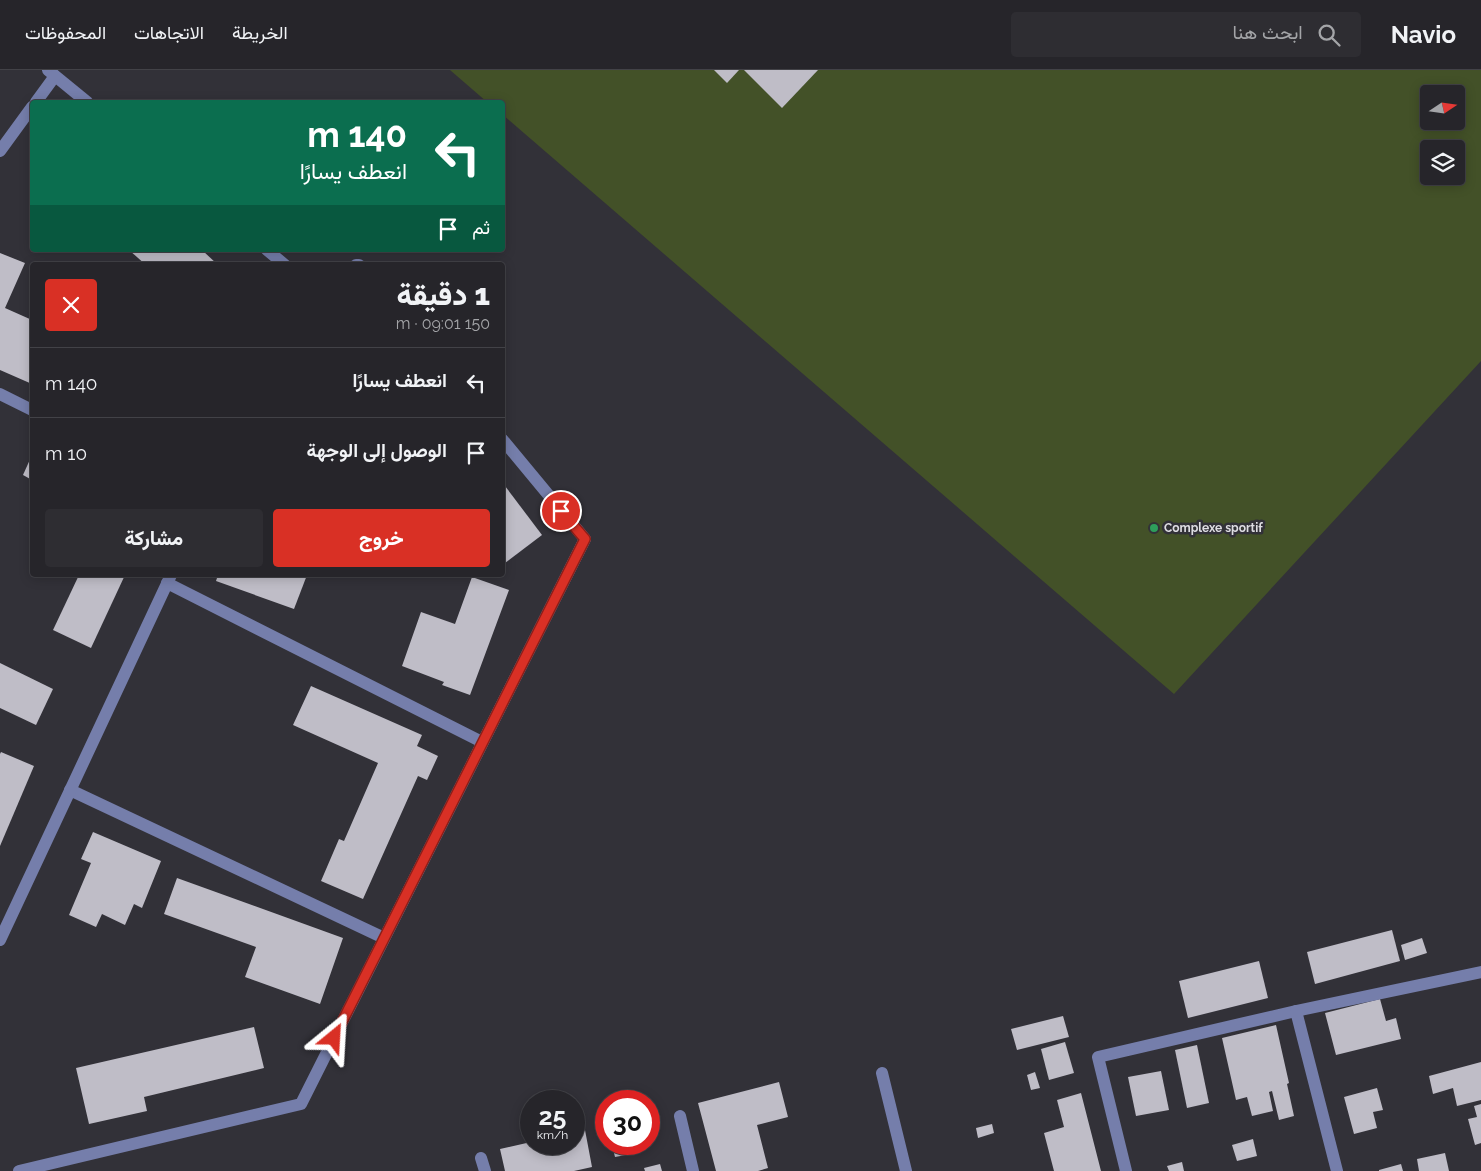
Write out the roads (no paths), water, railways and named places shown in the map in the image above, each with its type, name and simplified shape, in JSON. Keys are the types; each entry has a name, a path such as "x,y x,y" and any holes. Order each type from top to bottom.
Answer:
{"street":[{"path":"37,100 52,73 85,100"},
{"path":"0,150 30,110"},
{"path":"269,252 281,262"},
{"path":"0,394 30,409"},
{"path":"20,1171 301,1104 585,539 505,443"},
{"path":"0,940 169,579 482,742"},
{"path":"70,790 384,938"},
{"path":"1126,1171 1098,1057 1296,1011 1481,972"},
{"path":"1296,1011 1337,1171"},
{"path":"882,1073 906,1171"},
{"path":"680,1116 693,1171"},
{"path":"482,1158 485,1171"}],"place":[{"name":"Complexe sportif","path":"1154,528"}]}
